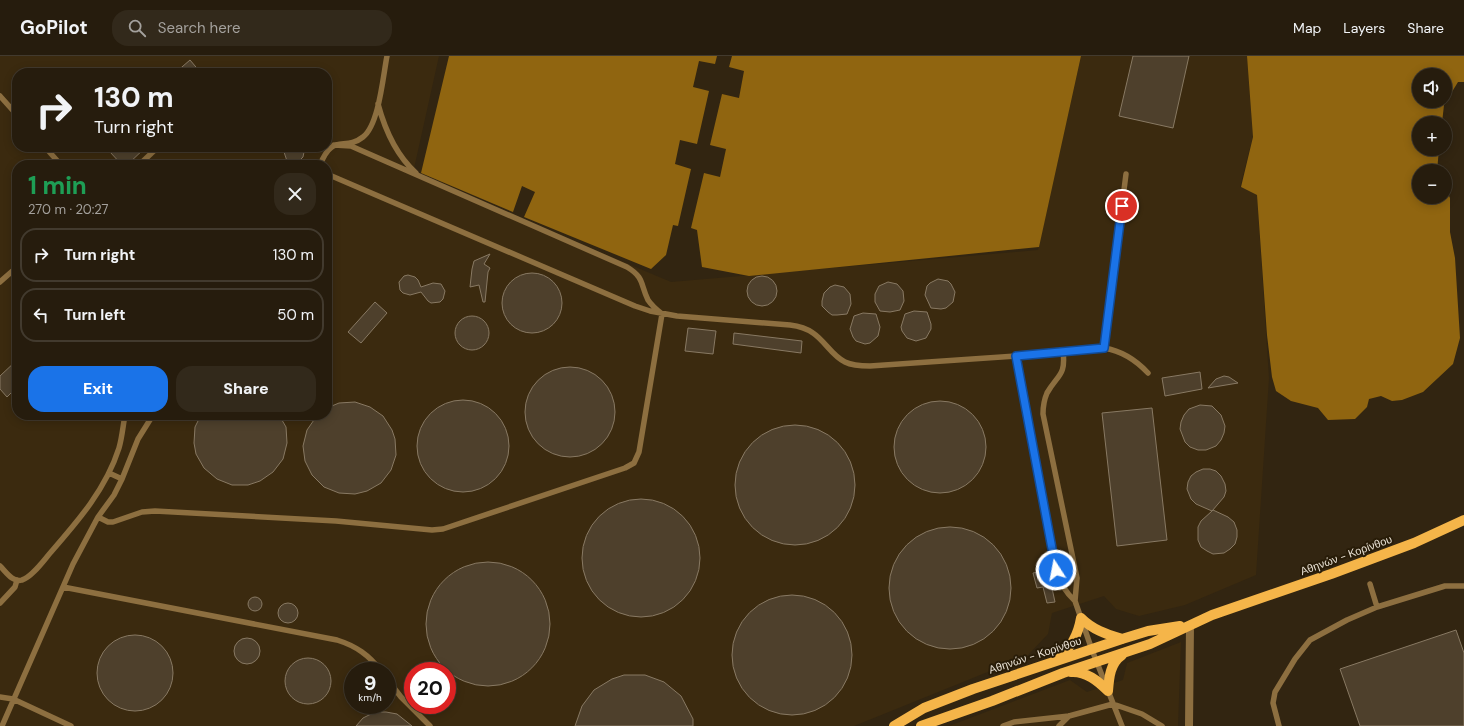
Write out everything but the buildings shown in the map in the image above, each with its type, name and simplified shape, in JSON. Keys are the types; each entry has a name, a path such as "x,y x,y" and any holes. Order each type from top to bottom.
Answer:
{"main road":[{"name":"Αθηνών - Κορίνθου","path":"921,726 992,701 1063,673 1097,663 1150,644 1212,615 1331,574 1407,545 1464,520"},
{"path":"1081,618 1089,626 1098,631 1122,638"},
{"path":"1057,660 1069,649 1075,639 1081,618"},
{"name":"Αθηνών - Κορίνθου","path":"894,726 924,708 973,688 1092,650 1122,638 1148,631 1190,625"},
{"path":"1108,691 1112,668 1118,658 1126,653"},
{"path":"1063,673 1077,672 1089,676 1099,682 1108,691"}],"street":[{"path":"1190,625 1190,726"}],"lane":[{"path":"334,145 355,141 363,137 369,129 378,104 386,56"},
{"path":"0,96 12,109"},
{"path":"378,104 391,142 411,169 424,179"},
{"path":"334,145 351,146 627,267 636,272 641,279 648,300 654,308 662,314"},
{"path":"49,152 57,160"},
{"path":"144,160 153,152"},
{"path":"1104,348 1126,174"},
{"path":"332,176 635,306 662,314 692,318 802,327 813,333 834,354 845,362 856,366 1016,356 1104,348 1114,349 1124,353 1134,359 1148,373"},
{"path":"0,282 12,271"},
{"path":"98,517 108,522 113,522 142,512 155,511 336,521 432,530 443,529 625,468 634,463 639,452 662,314"},
{"path":"1063,351 1063,366 1061,374 1047,393 1043,414 1077,578 1076,601 1092,650 1122,726"},
{"path":"1016,356 1056,570 1066,593 1076,601"},
{"path":"0,566 11,577 17,580 22,580 28,576 59,542 87,509 102,487 119,446 124,420"},
{"path":"2,726 81,547 98,517 114,495 138,439 150,420"},
{"path":"109,473 122,479"},
{"path":"0,603 15,587 17,580"},
{"path":"1370,584 1377,607"},
{"path":"1279,726 1273,703 1276,692 1295,659 1310,640 1347,620 1377,607 1445,586 1464,586"},
{"path":"63,587 337,640 350,644 364,653 372,662"},
{"path":"396,691 430,726"},
{"path":"0,697 13,699 71,726"},
{"path":"1003,726 1014,722 1069,716 1113,704 1142,714 1162,726"},
{"path":"1059,726 1069,716"}],"shaded area":[{"path":"0,56 439,56 413,173 671,282 1038,250 1081,56 1247,56 1253,136 1240,187 1257,195 1269,378 1256,575 1185,605 1139,616 1116,609 1104,596 1052,613 1048,634 1027,656 854,726 0,726"},
{"path":"449,56 717,56 715,64 699,61 693,87 709,91 697,144 680,140 675,164 691,169 678,226 673,225 666,255 651,269 524,217 535,192 522,186 513,212 421,173"},
{"path":"732,56 1081,56 1039,247 749,276 702,267 697,230 691,228 704,173 720,177 726,149 710,145 722,94 739,98 744,71 729,67"},
{"path":"1247,56 1464,56 1464,82 1458,82 1452,92 1452,68 1412,68 1412,108 1444,108 1443,116 1412,116 1412,156 1438,156 1438,164 1412,164 1412,204 1450,204 1450,232 1455,258 1460,338 1453,364 1423,392 1402,400 1392,401 1381,396 1369,399 1367,407 1355,419 1328,420 1318,408 1291,401 1276,391 1272,377 1267,335 1257,195 1241,187 1253,137"},
{"path":"1181,642 1178,726 949,726 1070,680 1087,692 1123,680 1127,663"}],"route":[{"path":"1056,570 1016,356 1104,348 1122,206"}]}
